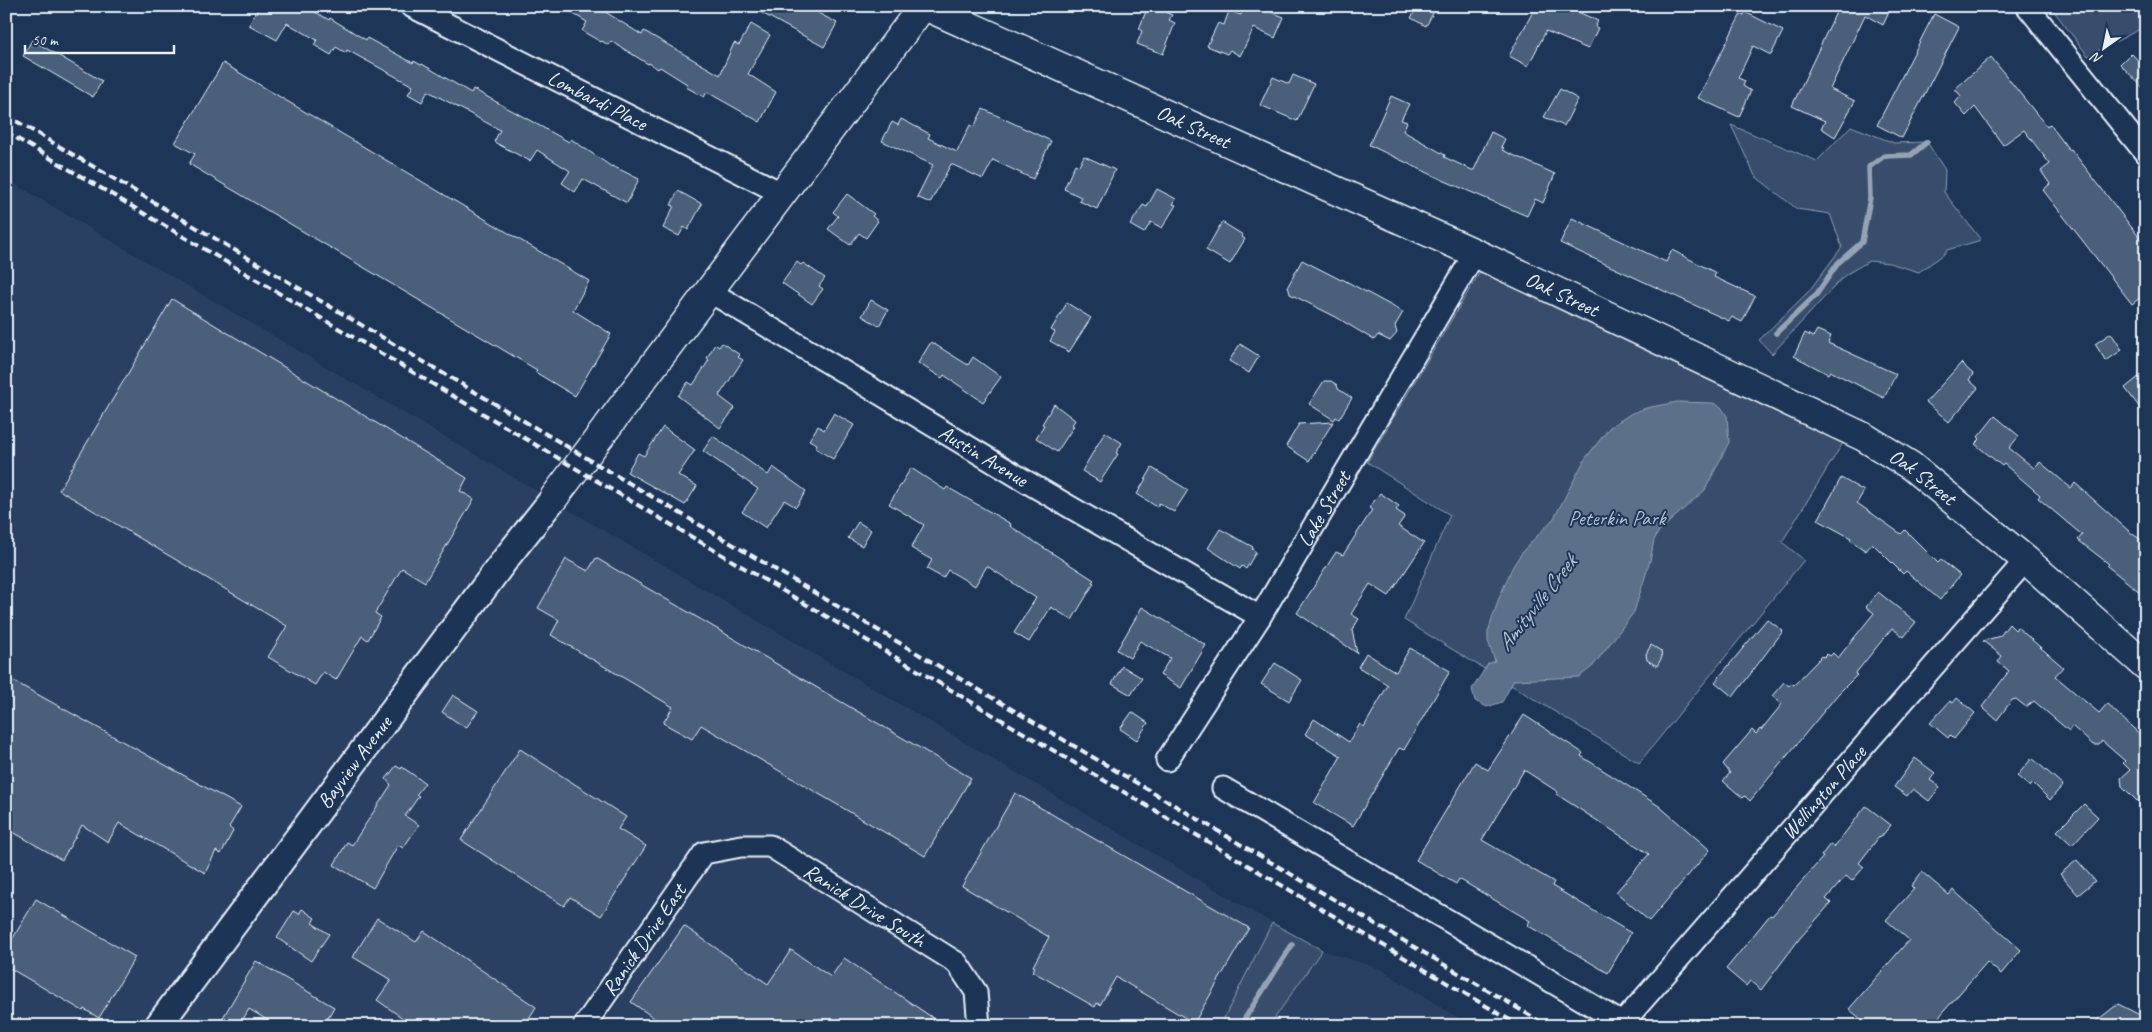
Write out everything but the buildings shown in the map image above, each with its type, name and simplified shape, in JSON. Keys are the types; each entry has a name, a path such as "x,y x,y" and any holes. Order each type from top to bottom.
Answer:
{"main road":[{"path":"553,499 924,6"},
{"name":"Oak Street","path":"924,6 1475,253 1864,437 1912,466 2026,560 2146,666"}],"street":[{"name":"Lombardi Place","path":"411,6 783,194"},
{"path":"2027,6 2146,154"},
{"name":"Lake Street","path":"1167,760 1260,617 1475,253"},
{"name":"Austin Avenue","path":"709,291 1027,482 1260,617"},
{"name":"Bayview Avenue","path":"158,1026 507,557 553,499"},
{"name":"Wellington Place","path":"1621,1025 2026,560"},
{"path":"1223,788 1621,1025"},
{"name":"Ranick Drive South","path":"704,853 741,846 770,846 941,953 958,964 976,992 979,1026"},
{"name":"Ranick Drive East","path":"584,1026 704,853"}],"shaded area":[{"path":"6,179 1272,923 1220,1026 6,1026"},
{"path":"1322,950 1380,969 1471,1026 1269,1026"}],"green space":[{"path":"2050,6 2146,6 2146,26 2088,56"},
{"path":"1731,125 1817,161 1851,126 1894,143 1927,142 1945,170 1944,192 1981,240 1947,250 1919,272 1889,263 1869,261 1845,275 1772,354 1759,340 1808,292 1842,247 1830,214 1797,209 1755,176"},
{"name":"Peterkin Park","path":"1480,272 1846,438 1782,542 1804,560 1639,763 1404,620 1450,515 1367,462"},
{"path":"1272,923 1322,950 1269,1026 1220,1026"}],"water":[{"path":"1677,402 1713,403 1721,407 1727,416 1729,442 1705,490 1659,531 1654,540 1650,561 1634,612 1593,666 1579,677 1514,680 1502,702 1487,707 1475,701 1472,689 1488,664 1495,661 1488,641 1488,632 1499,598 1513,566 1523,551 1554,518 1585,459 1610,427 1632,413 1646,408"}],"waterway":[{"name":"Amityville Creek","path":"1776,333 1816,295 1838,263 1862,242 1870,198 1869,167 1884,156 1911,155 1927,142"},
{"name":"Amityville Creek","path":"1240,1026 1292,945"}],"railway":[{"path":"6,115 1548,1026"},
{"path":"6,132 1520,1026"}]}
